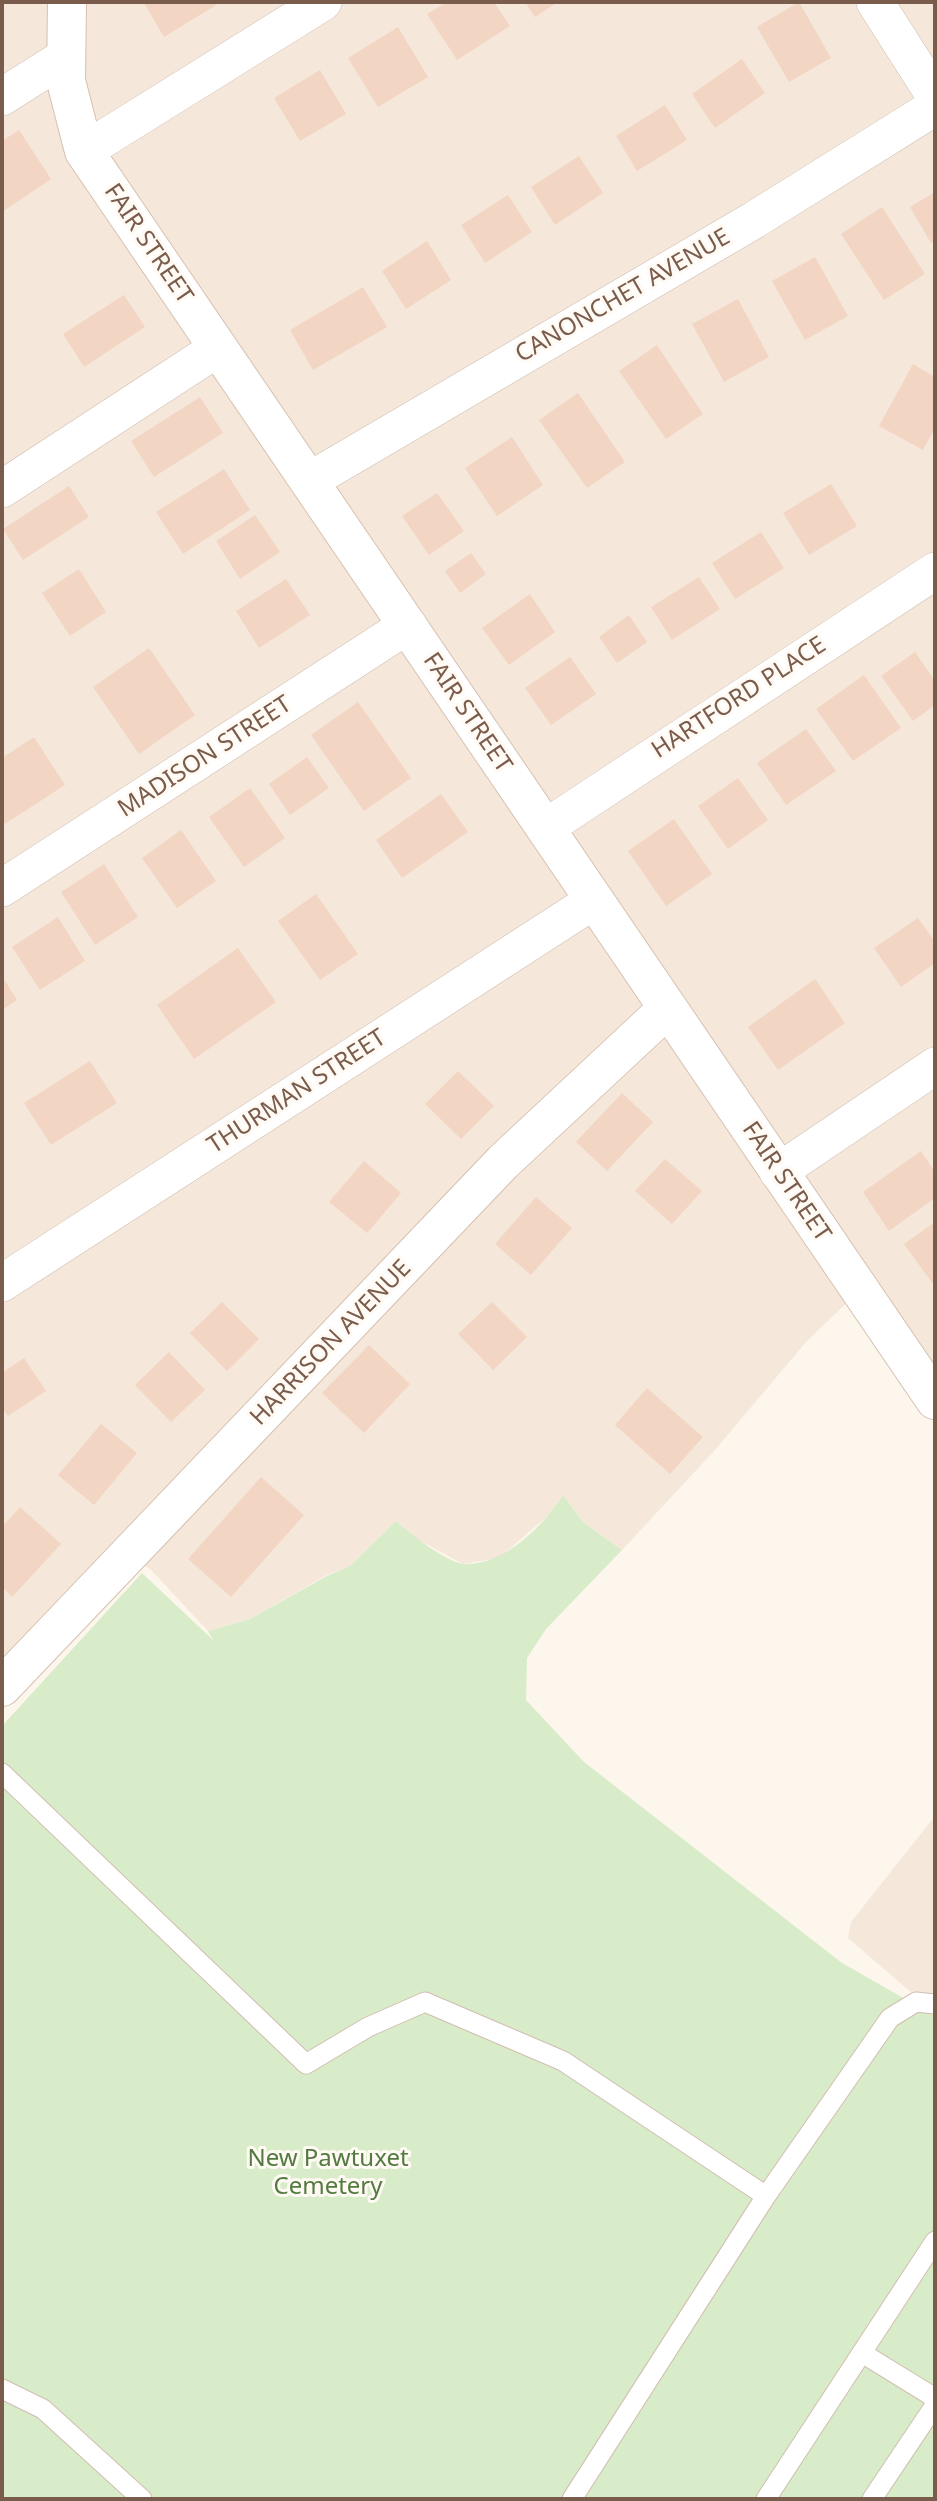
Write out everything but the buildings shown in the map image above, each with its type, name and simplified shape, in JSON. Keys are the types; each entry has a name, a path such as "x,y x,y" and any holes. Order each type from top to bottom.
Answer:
{"street":[{"name":"FAIR STREET","path":"67,2 66,81 83,151 935,1400"},
{"path":"83,151 323,2"},
{"path":"875,2 935,96"},
{"path":"2,97 65,57"},
{"name":"CANONCHET AVENUE","path":"309,481 754,219 935,107"},
{"path":"2,489 218,348"},
{"name":"HARTFORD PLACE","path":"545,828 935,570"},
{"name":"MADISON STREET","path":"2,888 408,625"},
{"name":"THURMAN STREET","path":"2,1283 593,901"},
{"name":"HARRISON AVENUE","path":"2,1687 503,1162 668,1008"},
{"path":"778,1172 935,1066"}],"lane":[{"path":"2,1773 306,2064 368,2027 425,2002 563,2061 766,2196"},
{"path":"572,2499 766,2196 890,2018 916,2002 935,2004"},
{"path":"766,2499 935,2241"},
{"path":"862,2353 935,2398"},
{"path":"2,2389 43,2409 142,2499"},
{"path":"872,2499 935,2405"}],"shaded area":[{"path":"2,2 935,2 935,1400 857,1293 806,1342 715,1450 622,1550 583,1522 563,1495 551,1513 499,1558 463,1564 417,1539 396,1521 350,1566 325,1576 250,1619 208,1631 151,1570 129,1553 2,1682"},
{"path":"935,1816 935,2013 848,1938 851,1922"}],"green space":[{"name":"New Pawtuxet Cemetery","path":"563,1495 583,1522 622,1550 546,1629 527,1658 526,1700 584,1762 842,1963 935,2016 935,2499 2,2499 2,1726 142,1573 213,1640 208,1631 250,1619 350,1566 396,1521 448,1559 465,1564 480,1563 522,1542 545,1519"}]}
